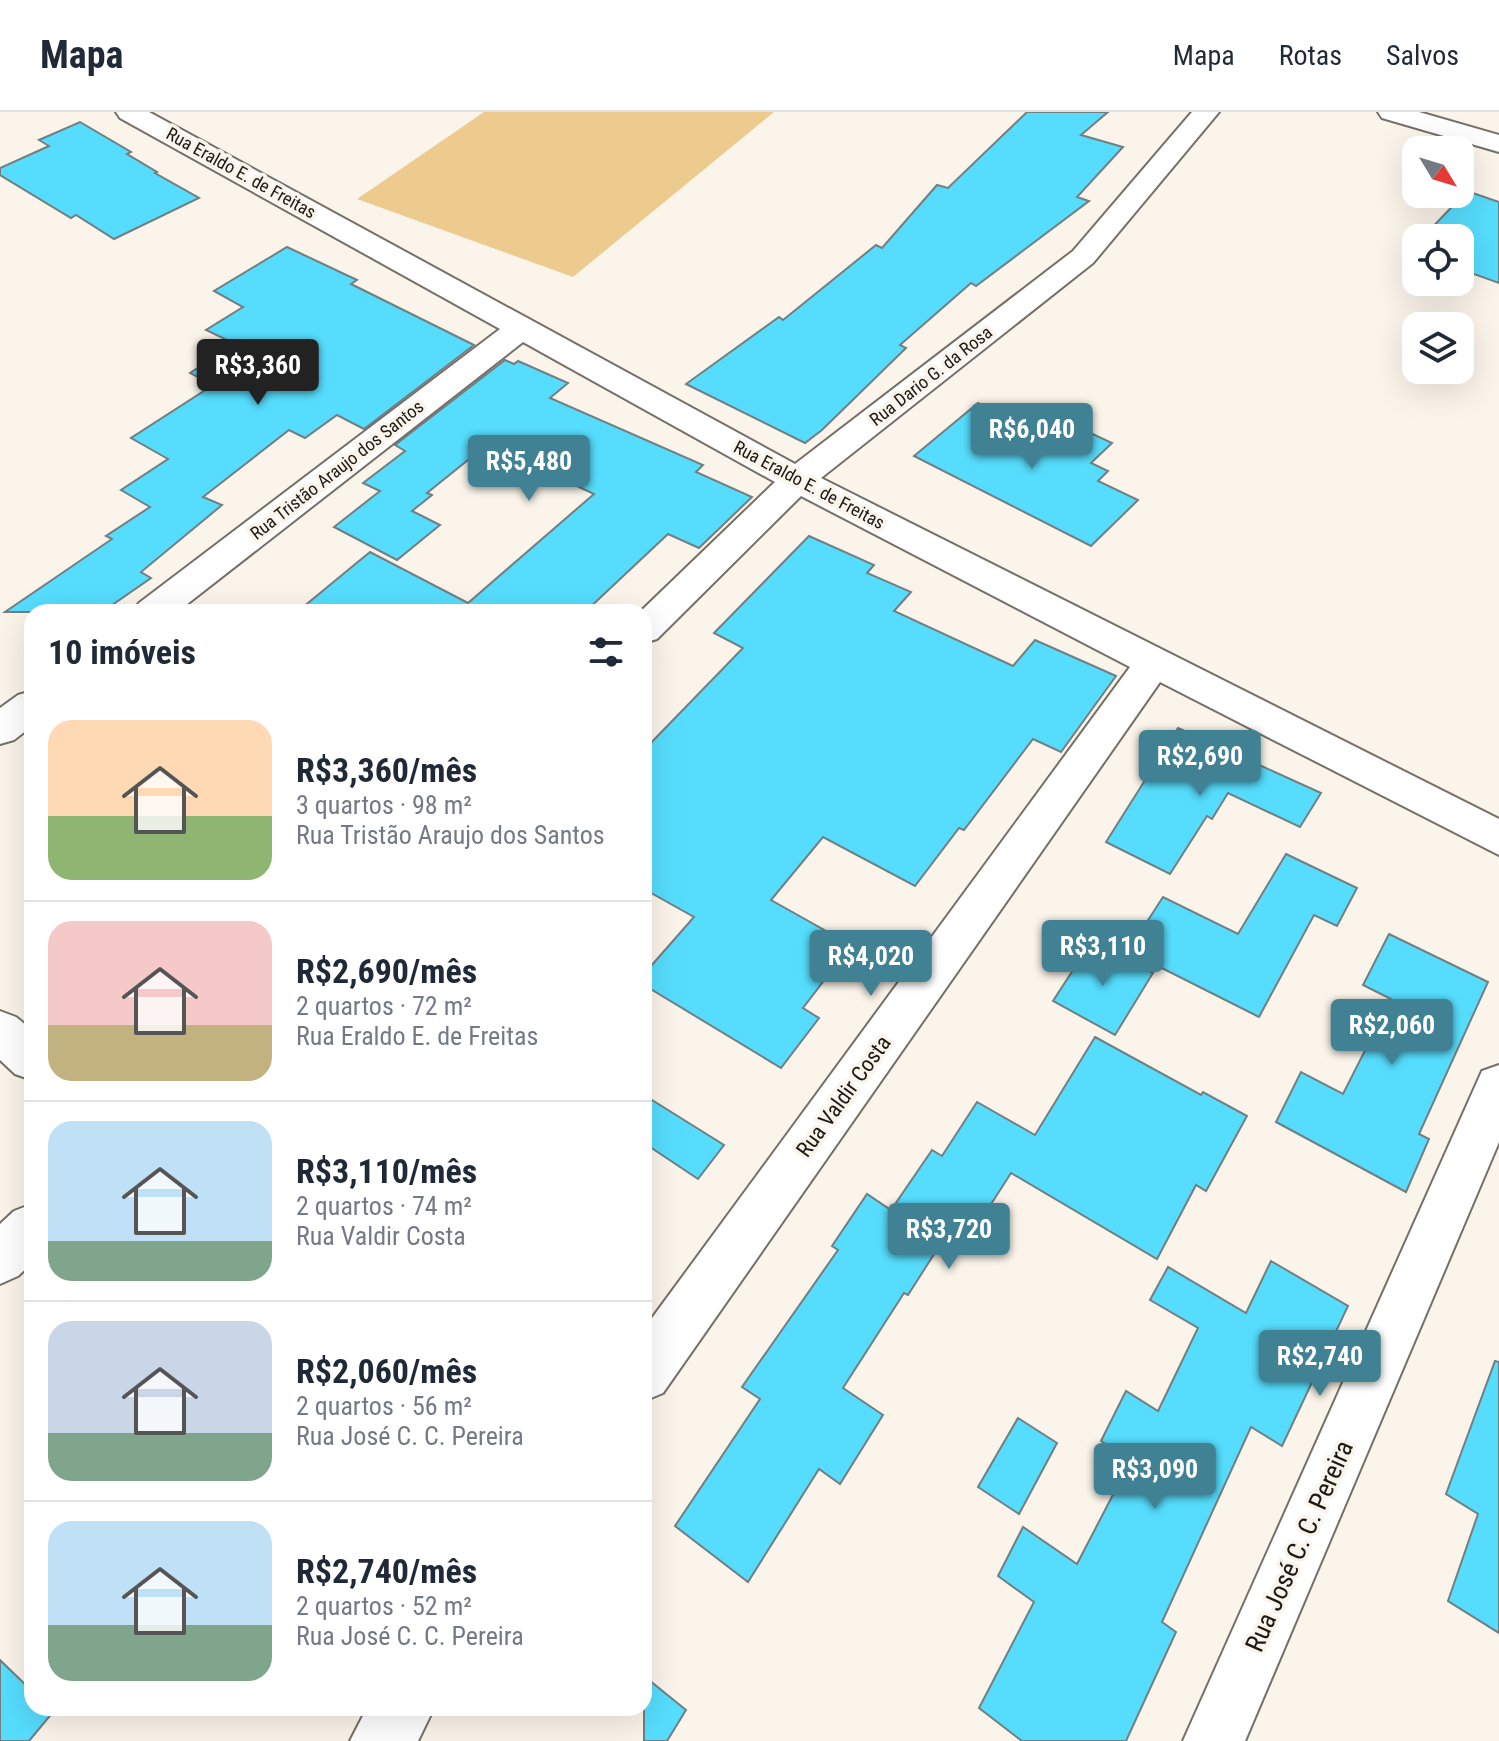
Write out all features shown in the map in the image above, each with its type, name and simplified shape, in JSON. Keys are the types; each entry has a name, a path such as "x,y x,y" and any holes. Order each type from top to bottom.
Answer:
{"street":[{"name":"Rua Eraldo E. de Freitas","path":"129,112 797,480 1499,838"},
{"name":"Rua Dario G. da Rosa","path":"652,622 797,480 1083,257 1206,112"},
{"path":"1391,112 1499,144"},
{"name":"Rua Tristão Araujo dos Santos","path":"162,604 521,328"},
{"name":"Rua Valdir Costa","path":"652,1363 1154,662"},
{"path":"0,729 24,711"},
{"path":"0,1031 24,1052"},
{"name":"Rua José C. C. Pereira","path":"1214,1741 1499,1086"},
{"path":"0,1259 24,1236"},
{"path":"381,1741 398,1716"}],"shaded area":[{"path":"484,112 774,112 573,277 357,199"}],"building":[{"path":"1027,112 1108,112 1081,135 1123,147 1077,197 1089,201 976,286 971,283 900,345 906,348 822,430 805,443 686,384 779,317 783,320 876,245 882,248 937,185 948,188"},
{"path":"80,122 131,152 127,154 155,173 199,198 114,239 76,215 71,218 0,175 0,168 49,146 39,140"},
{"path":"1474,193 1499,202 1499,283 1474,274 1474,224 1435,224 1451,208 1474,208"},
{"path":"287,247 357,280 351,284 474,345 364,429 337,415 305,438 289,430 203,497 222,505 141,572 151,578 114,604 24,604 24,612 5,612 112,539 106,536 150,507 121,490 168,459 131,438 213,385 190,373 235,344 206,330 243,307 214,291"},
{"path":"505,360 514,364 518,361 568,383 550,398 703,465 696,472 752,497 699,548 668,534 594,604 307,604 370,552 468,603 594,494 488,444 427,493 432,495 412,511 440,525 397,560 334,527 380,491 363,483 405,451 395,445"},
{"path":"978,403 1050,437 1067,422 1112,443 1091,463 1108,471 1098,481 1138,500 1091,546 914,456"},
{"path":"809,536 874,565 867,573 911,592 894,611 1013,666 1035,640 1116,676 1061,752 1033,739 964,830 959,828 915,886 823,837 771,900 851,945 803,1008 819,1018 781,1068 652,990 652,965 694,917 652,893 652,742 743,648 714,633"},
{"path":"1178,728 1321,793 1300,827 1228,793 1212,819 1207,816 1170,874 1106,842"},
{"path":"1286,854 1357,888 1337,926 1314,915 1259,1017 1128,951 1163,897 1238,934"},
{"path":"1389,934 1488,982 1419,1134 1429,1139 1406,1192 1276,1122 1301,1072 1343,1094 1391,999 1363,985"},
{"path":"1092,941 1153,973 1115,1035 1053,1001"},
{"path":"1095,1037 1201,1095 1203,1092 1247,1116 1206,1191 1196,1185 1157,1259 1011,1173 970,1237 952,1226 908,1295 904,1293 843,1388 883,1415 840,1484 819,1469 748,1582 675,1526 760,1399 742,1387 838,1250 832,1246 867,1194 891,1210 932,1150 942,1156 977,1102 1035,1135"},
{"path":"652,1100 724,1145 698,1179 652,1148"},
{"path":"1271,1261 1348,1306 1282,1446 1251,1427 1162,1622 1176,1632 1126,1741 1022,1741 979,1708 1034,1602 998,1576 1023,1527 1077,1564 1131,1460 1101,1441 1126,1391 1158,1411 1198,1328 1150,1300 1168,1267 1246,1313"},
{"path":"1495,1361 1499,1362 1499,1633 1448,1601 1478,1514 1446,1494"},
{"path":"1018,1418 1057,1443 1019,1514 978,1487"},
{"path":"0,1660 24,1683 24,1716 50,1716 29,1741 0,1741"},
{"path":"652,1682 686,1710 667,1741 644,1741 644,1716 652,1716"}]}
